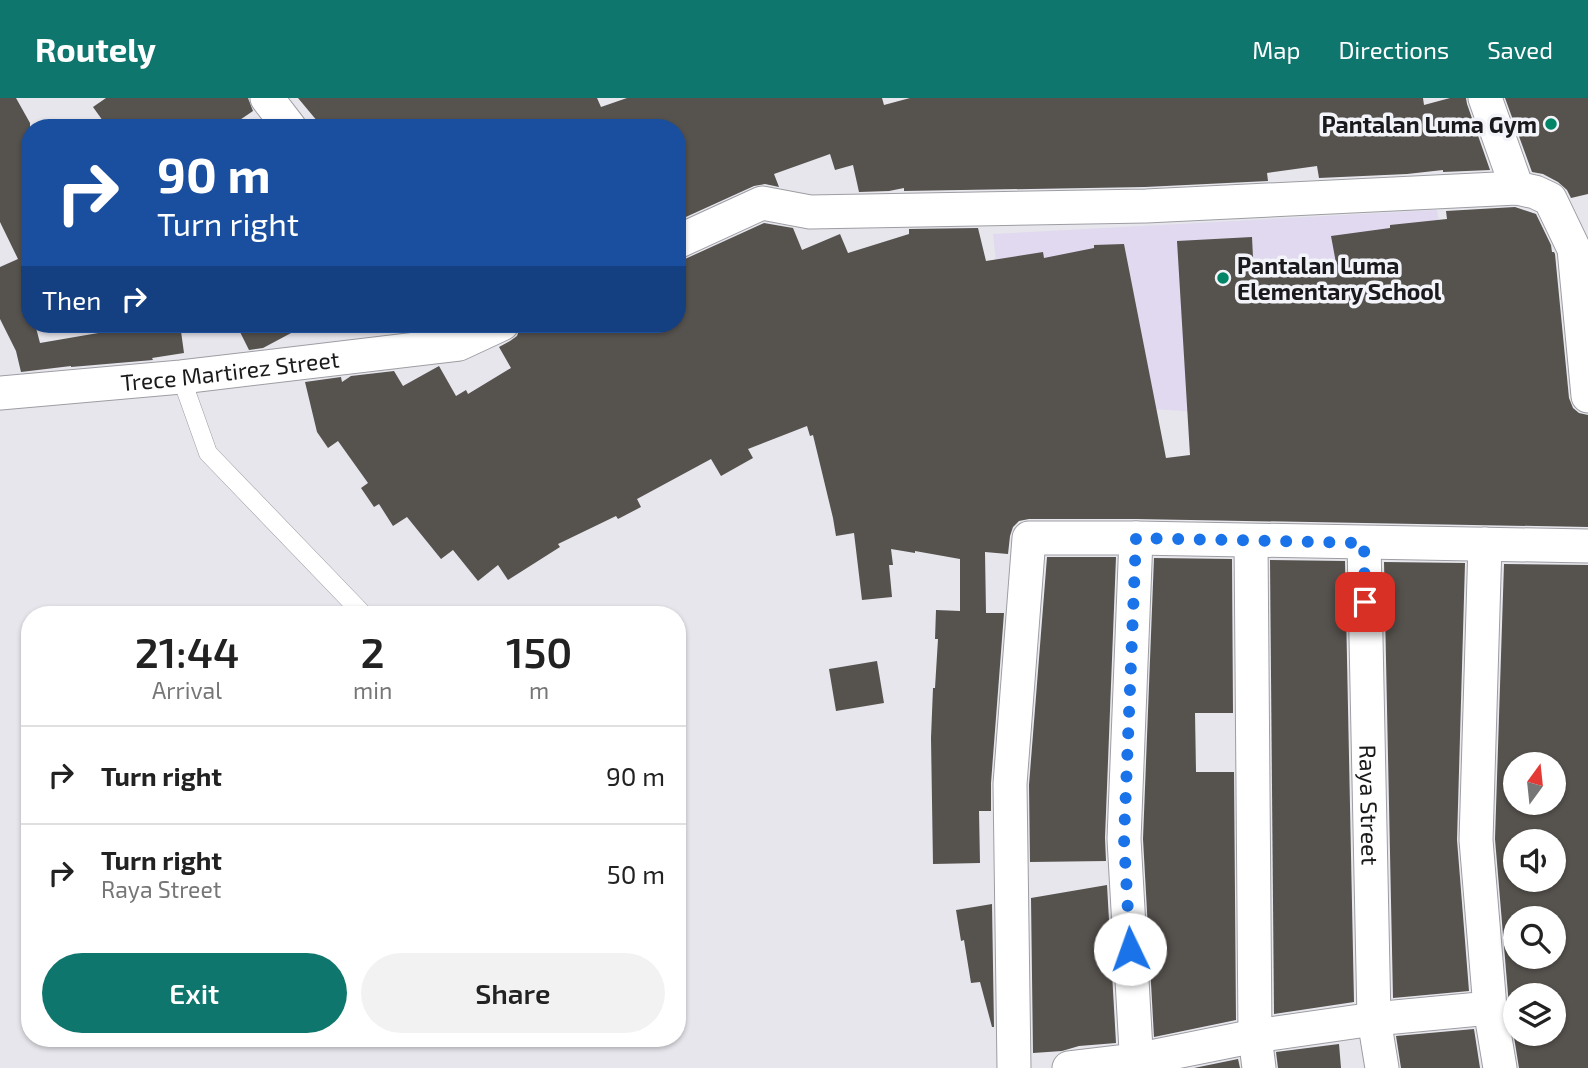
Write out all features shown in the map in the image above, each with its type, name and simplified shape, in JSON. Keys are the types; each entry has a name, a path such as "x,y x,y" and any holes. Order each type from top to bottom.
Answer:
{"street":[{"path":"267,98 283,119"},
{"path":"1485,98 1517,188"},
{"path":"686,239 762,203 810,212 1146,206 1517,188 1550,199 1574,249 1588,396"},
{"name":"Trece Martirez Street","path":"0,393 181,377 451,334"},
{"path":"1014,1068 1010,784 1028,538 1588,546"},
{"path":"1136,538 1124,839 1137,1064"},
{"path":"1251,541 1257,1052"},
{"name":"Raya Street","path":"1364,543 1374,1019 1382,1068"},
{"path":"1485,544 1476,840 1490,1008 1500,1068"},
{"path":"1069,1068 1257,1052 1374,1019 1490,1008"}],"lane":[{"path":"181,377 208,453 355,606"}],"shaded area":[{"name":"Pantalan Luma Elementary School","path":"1437,210 1456,322 1412,424 1011,401 993,234"}],"building":[{"path":"0,98 16,98 28,119 21,119 21,333 37,333 40,343 98,333 181,333 184,353 152,358 153,360 21,372 16,351 0,319 0,267 18,259 0,222"},
{"path":"106,98 248,98 253,111 241,119 102,119 93,107"},
{"path":"298,98 597,98 601,107 627,98 882,98 884,105 910,98 1423,98 1424,105 1450,98 1466,98 1490,170 1443,170 1319,178 1317,166 1267,173 1268,181 1145,187 904,191 904,188 859,192 853,165 835,170 830,154 774,174 779,187 765,184 754,186 686,217 686,119 316,119"},
{"name":"Pantalan Luma Gym","path":"1505,98 1588,98 1588,194 1571,198 1558,182 1532,172"},
{"path":"1515,207 1536,214 1551,245 1555,254 1569,398 1573,408 1588,415 1588,527 1136,519 1019,521 1010,536 1008,554 985,552 986,613 1004,613 991,811 979,811 980,863 933,864 931,738 938,639 935,639 936,610 960,611 960,559 891,549 893,565 889,565 892,597 862,600 854,533 836,536 813,435 810,436 807,426 748,449 753,458 721,476 711,459 637,499 641,507 558,544 560,547 508,580 498,565 478,581 453,550 441,559 407,517 393,526 379,504 374,507 361,488 368,483 338,441 328,448 317,432 305,382 341,377 342,382 351,376 394,371 403,386 439,366 456,396 466,390 468,394 511,368 499,347 518,333 686,333 686,259 764,223 793,228 802,250 840,234 848,253 909,234 909,229 978,228 986,261 1043,252 1044,258 1094,248 1094,245 1124,244 1166,458 1190,455 1177,241 1252,237 1254,278 1336,263 1331,236 1390,228 1390,225 1447,219 1446,211"},
{"path":"240,333 291,333 263,348 249,350"},
{"path":"1047,557 1116,557 1106,861 1030,862 1029,785"},
{"path":"1154,558 1232,559 1233,713 1195,713 1196,772 1234,772 1236,1020 1154,1037 1143,839"},
{"path":"1270,560 1345,561 1354,1002 1274,1014"},
{"path":"1384,562 1465,563 1457,840 1469,991 1393,998"},
{"path":"1504,564 1588,565 1588,1068 1519,1068 1515,1046 1566,1046 1566,983 1507,983 1506,969 1566,969 1566,906 1503,906 1503,934 1495,839"},
{"path":"877,661 884,703 836,711 829,669"},
{"path":"1107,885 1116,1043 1033,1053 1031,898"},
{"path":"992,904 994,1027 980,982 971,983 956,910"},
{"path":"1474,1029 1480,1068 1401,1068 1396,1036"},
{"path":"1339,1044 1341,1068 1278,1068 1276,1052"},
{"path":"1238,1059 1240,1068 1194,1068"}],"place":[{"name":"Pantalan Luma Gym","path":"1551,124"},
{"name":"Pantalan Luma Elementary School","path":"1223,278"}],"route":[{"path":"1130,949 1124,839 1136,538 1364,543 1365,602"}]}
